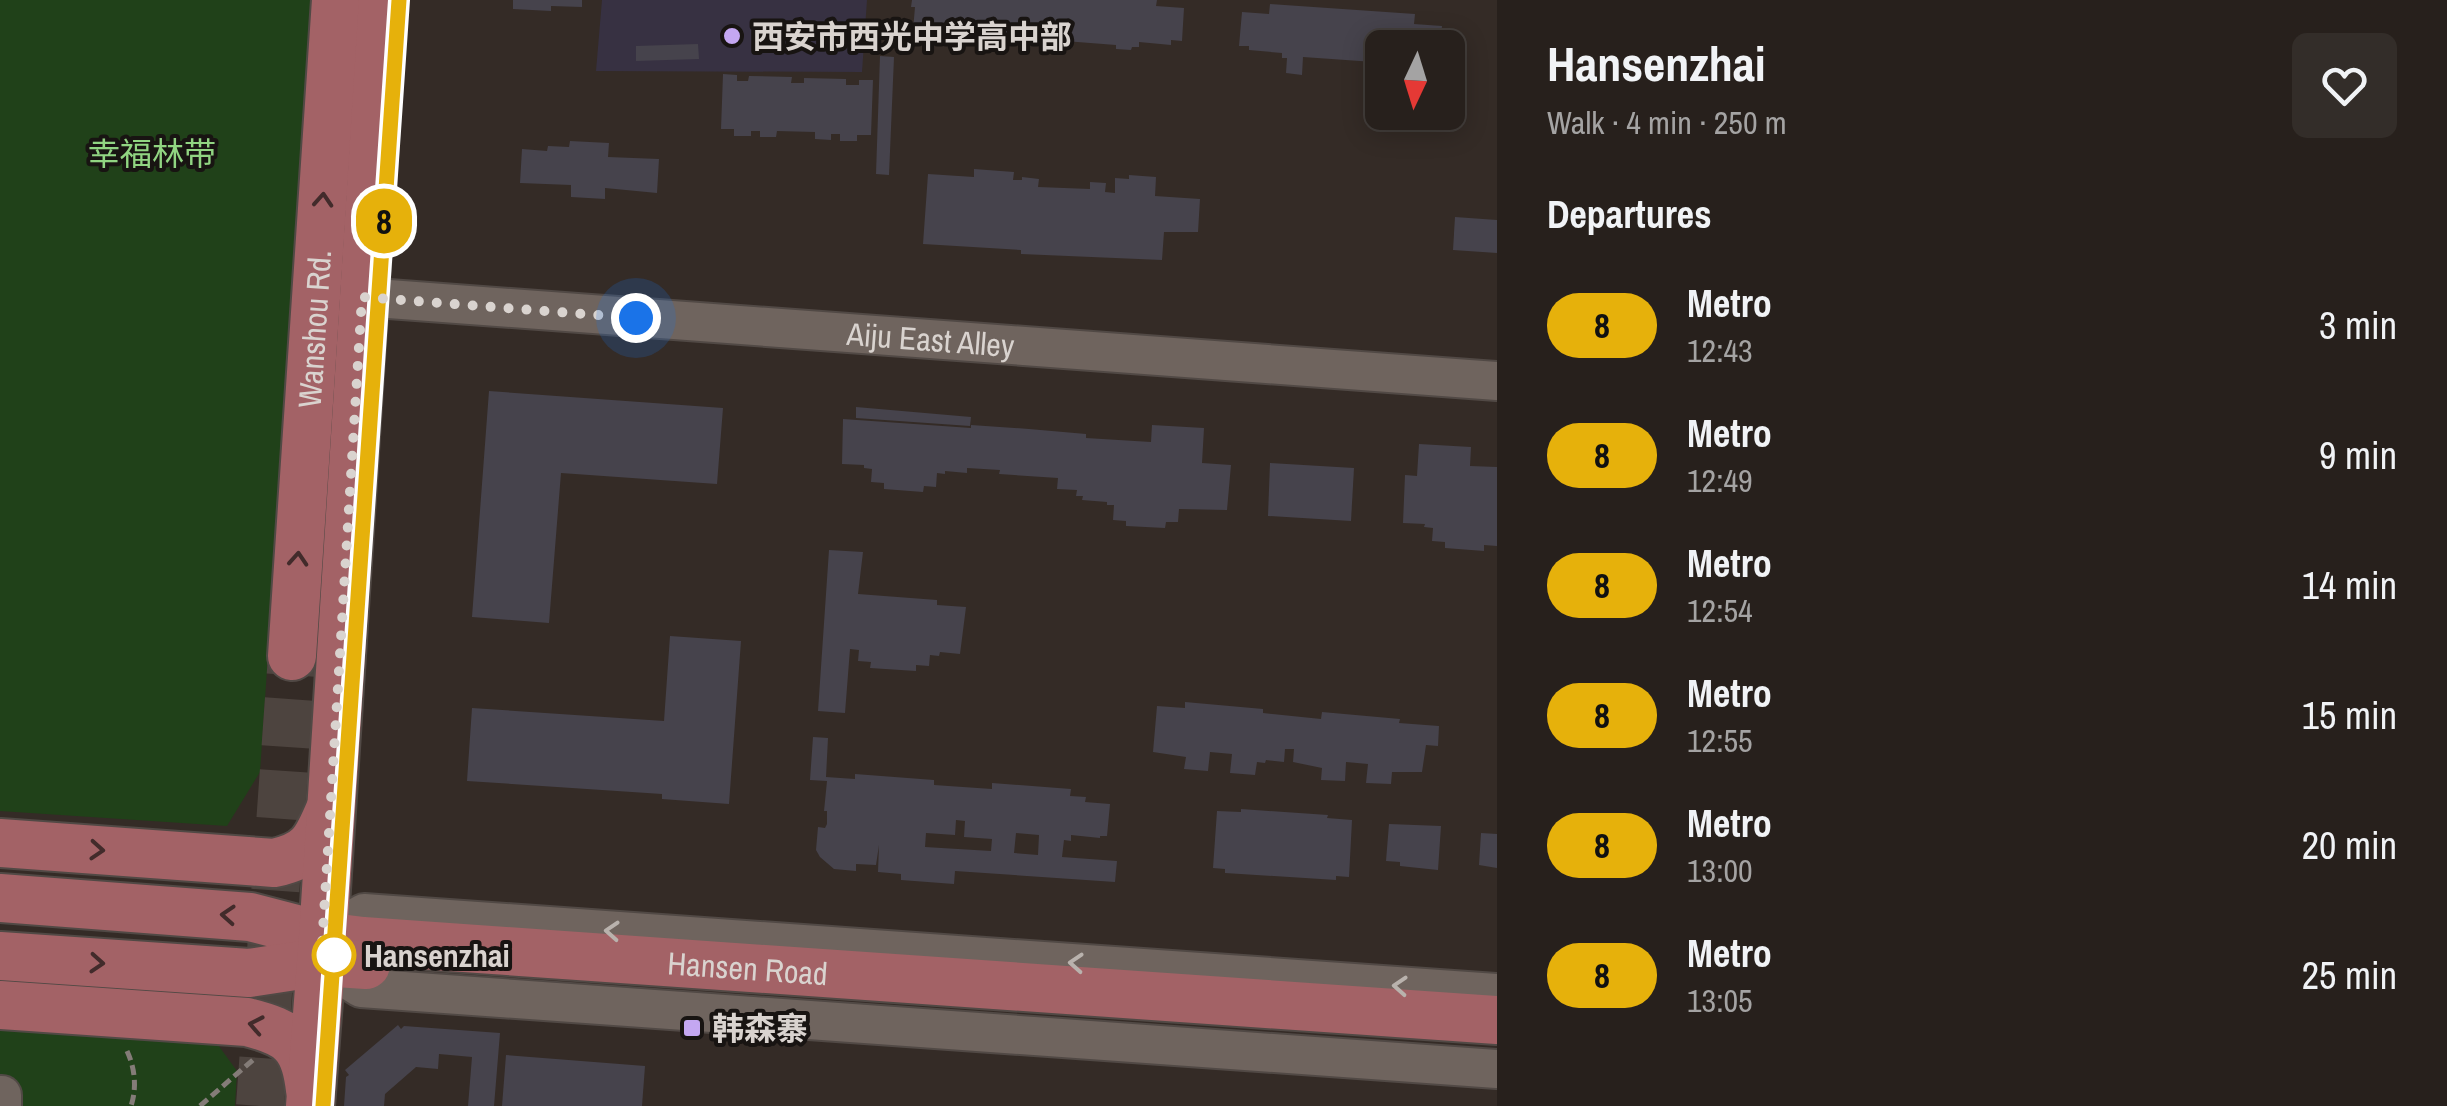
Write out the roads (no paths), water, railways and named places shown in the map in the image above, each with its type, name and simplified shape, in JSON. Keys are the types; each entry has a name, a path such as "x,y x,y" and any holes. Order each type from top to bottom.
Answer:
{"main road":[{"name":"Wanshou Rd.","path":"292,656 336,0"},
{"path":"310,1100 382,0"},
{"path":"0,843 274,862 305,852 318,837 330,807"},
{"name":"Hansen Road","path":"0,898 250,917 322,949 1497,1045"},
{"name":"Hansen Road","path":"0,956 249,973 322,949 363,941 1497,1020"},
{"path":"0,1004 247,1022 276,1029 297,1046 308,1068 310,1100"}],"street":[{"name":"Aiju East Alley","path":"362,297 1497,381"},
{"path":"1497,993 364,913 322,949 361,988 1497,1069"}],"tunnel":[{"path":"260,1106 292,656"}],"metro line":[{"name":"8","path":"323,1106 399,0"}],"place":[{"name":"西安市西光中学高中部","path":"732,36"},
{"name":"Hansenzhai","path":"334,955"},
{"name":"韩森寨","path":"692,1028"}],"park label":[{"name":"幸福林带","path":"152,153"}]}
